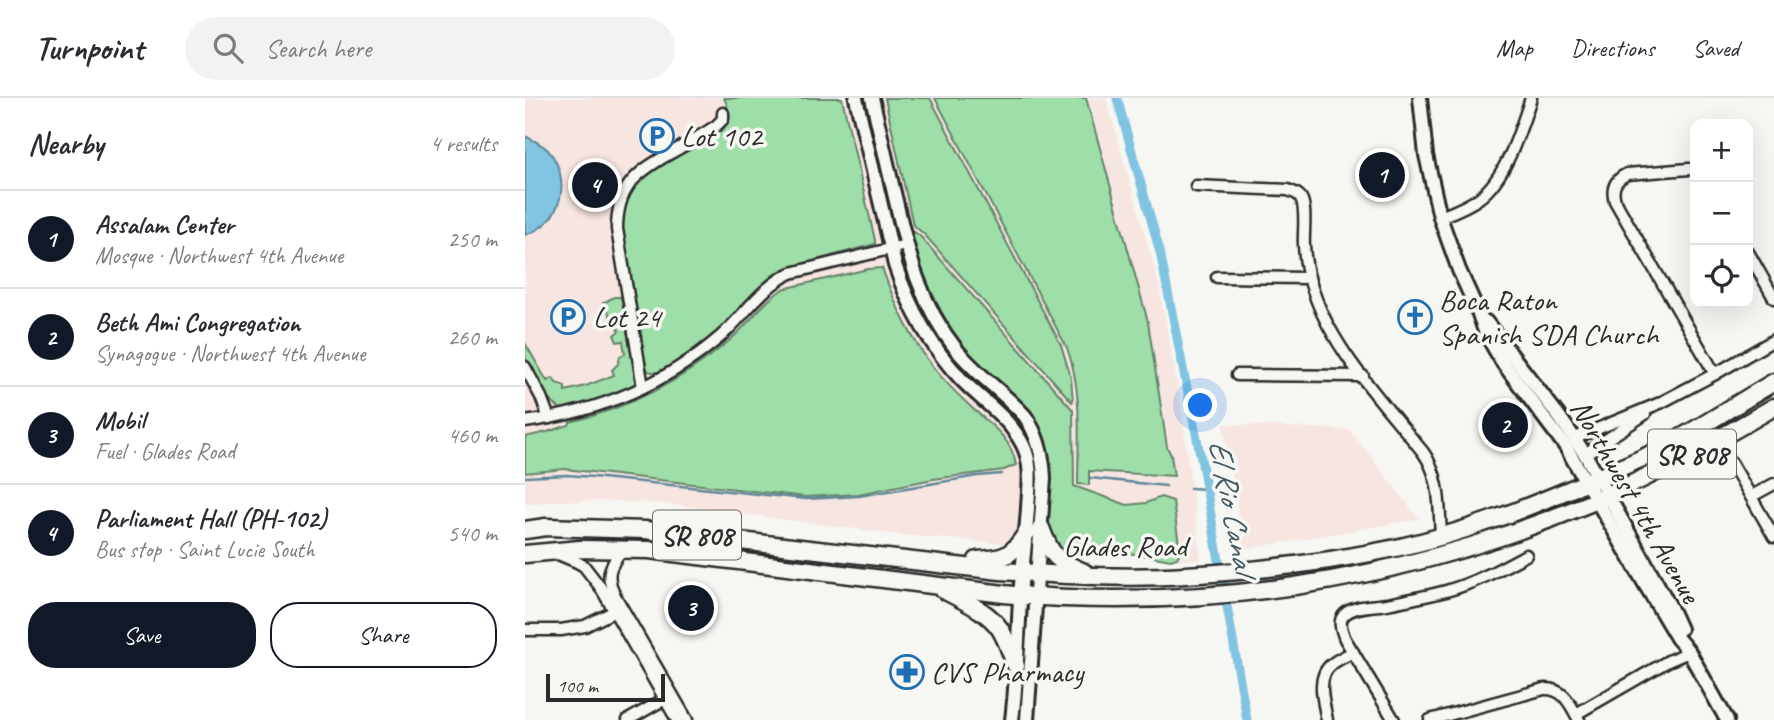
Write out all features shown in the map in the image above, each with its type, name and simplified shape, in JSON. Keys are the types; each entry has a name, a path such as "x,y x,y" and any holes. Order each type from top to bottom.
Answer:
{"main road":[{"name":"Glades Road","path":"525,530 545,527 645,530 926,563 1096,576 1186,575 1329,560 1396,548 1518,511 1622,468 1673,442 1774,382"},
{"name":"Glades Road","path":"525,554 622,549 753,562 1028,596 1109,599 1253,592 1333,580 1436,557 1526,528 1602,498 1681,460 1774,407"},
{"path":"926,563 1001,558 1014,551 1034,530 1059,560 1096,576"},
{"path":"753,562 760,556 787,546"},
{"path":"936,585 992,620 1016,666"}],"street":[{"path":"856,98 891,249 912,309 963,381 1005,420 1022,444 1030,469 1034,530"},
{"path":"872,98 906,246 925,300 969,364 1019,410 1031,426 1044,462 1028,596 1027,720"},
{"name":"Northwest 4th Avenue","path":"1420,98 1426,155 1440,217 1486,334 1496,352 1593,480"},
{"path":"1440,217 1476,200 1495,182 1515,141 1531,98"},
{"path":"643,387 617,229 619,204 629,184 639,173 716,127 723,119 723,113"},
{"path":"1690,170 1627,174 1619,178 1613,193 1615,201 1715,374"},
{"path":"1196,186 1288,190 1296,193 1302,200 1304,246 1309,278 1326,323 1431,466 1438,492 1441,536"},
{"path":"525,422 608,403 673,371 721,336 766,289 791,273 906,246"},
{"path":"1753,261 1774,298"},
{"path":"1217,277 1309,278"},
{"name":"Northwest 4th Avenue","path":"1479,314 1585,454 1602,498 1677,638 1689,652"},
{"path":"1575,438 1660,403 1774,340"},
{"path":"525,368 549,418"},
{"path":"1237,375 1363,376"},
{"path":"1585,454 1660,403"},
{"path":"1731,462 1774,537"},
{"path":"1752,496 1774,484"},
{"name":"Northwest 4th Avenue","path":"1602,498 1669,607 1689,652 1727,720"},
{"path":"618,609 608,580 614,561 622,549"},
{"path":"551,551 584,566 618,609 669,697 687,720"},
{"path":"1394,720 1341,629 1344,614 1368,606 1415,598 1469,584 1526,555"},
{"path":"1013,720 1016,666 1028,596"},
{"path":"525,630 568,630 585,626 618,609"},
{"path":"1668,661 1673,654 1677,638"},
{"path":"1430,720 1553,688 1561,692 1578,717 1668,661 1689,652"},
{"path":"1328,720 1322,681 1332,664 1353,653"},
{"path":"628,720 669,697"},
{"path":"669,697 677,720"}],"shaded area":[{"path":"525,98 1106,98 1158,281 1181,406 1201,560 1171,560 1131,553 1075,552 1058,548 900,535 669,504 553,501 525,504"},
{"path":"1223,424 1350,430 1419,519 1244,549"}],"green space":[{"path":"724,98 842,98 875,244 780,271 768,279 726,325 703,344 669,368 659,372 648,371 622,230 624,210 631,193 642,179 673,157 724,128 729,113"},
{"path":"885,98 930,98 1061,345 1071,378 1072,402 924,234 913,225"},
{"path":"935,98 1086,98 1148,322 1174,476 1089,471 1089,485 1078,484 1078,398 1067,348"},
{"path":"910,229 920,236 1073,410 1074,486 1127,505 1146,503 1161,497 1173,501 1180,552 1177,558 1171,560 1129,553 1101,552 1058,554 1048,529 1051,468 1041,429 1028,410 978,363 953,334 927,285 914,250"},
{"path":"882,268 904,320 925,357 952,388 1005,439 1016,465 1004,470 933,479 859,494 805,497 565,469 525,473 525,437 569,425 570,422 634,401 674,380 729,341 768,300 783,289"},
{"path":"620,297 622,301 636,383 600,401 561,409 550,401 525,357 525,343 547,381 553,378 556,383 565,386 565,391 614,375 612,370 618,364 620,356 625,354 623,341 617,342 614,335 619,331 603,303"}],"water":[{"path":"525,136 548,150 556,162 561,187 560,199 548,221 525,235"}],"waterway":[{"name":"El Rio Canal","path":"1117,98 1160,252 1202,464 1247,720"},
{"path":"525,477 593,477 806,499 859,496 1002,474"},
{"path":"1090,478 1166,486"},
{"path":"1190,488 1207,489"}],"place":[{"name":"Lot 102","path":"657,136"},
{"name":"Assalam Center","path":"1382,175"},
{"name":"Parliament Hall (PH-102)","path":"595,185"},
{"name":"Lot 24","path":"568,317"},
{"name":"Boca Raton Spanish SDA Church","path":"1415,317"},
{"name":"Beth Ami Congregation","path":"1505,425"},
{"name":"Mobil","path":"691,608"},
{"name":"CVS Pharmacy","path":"907,672"}]}
